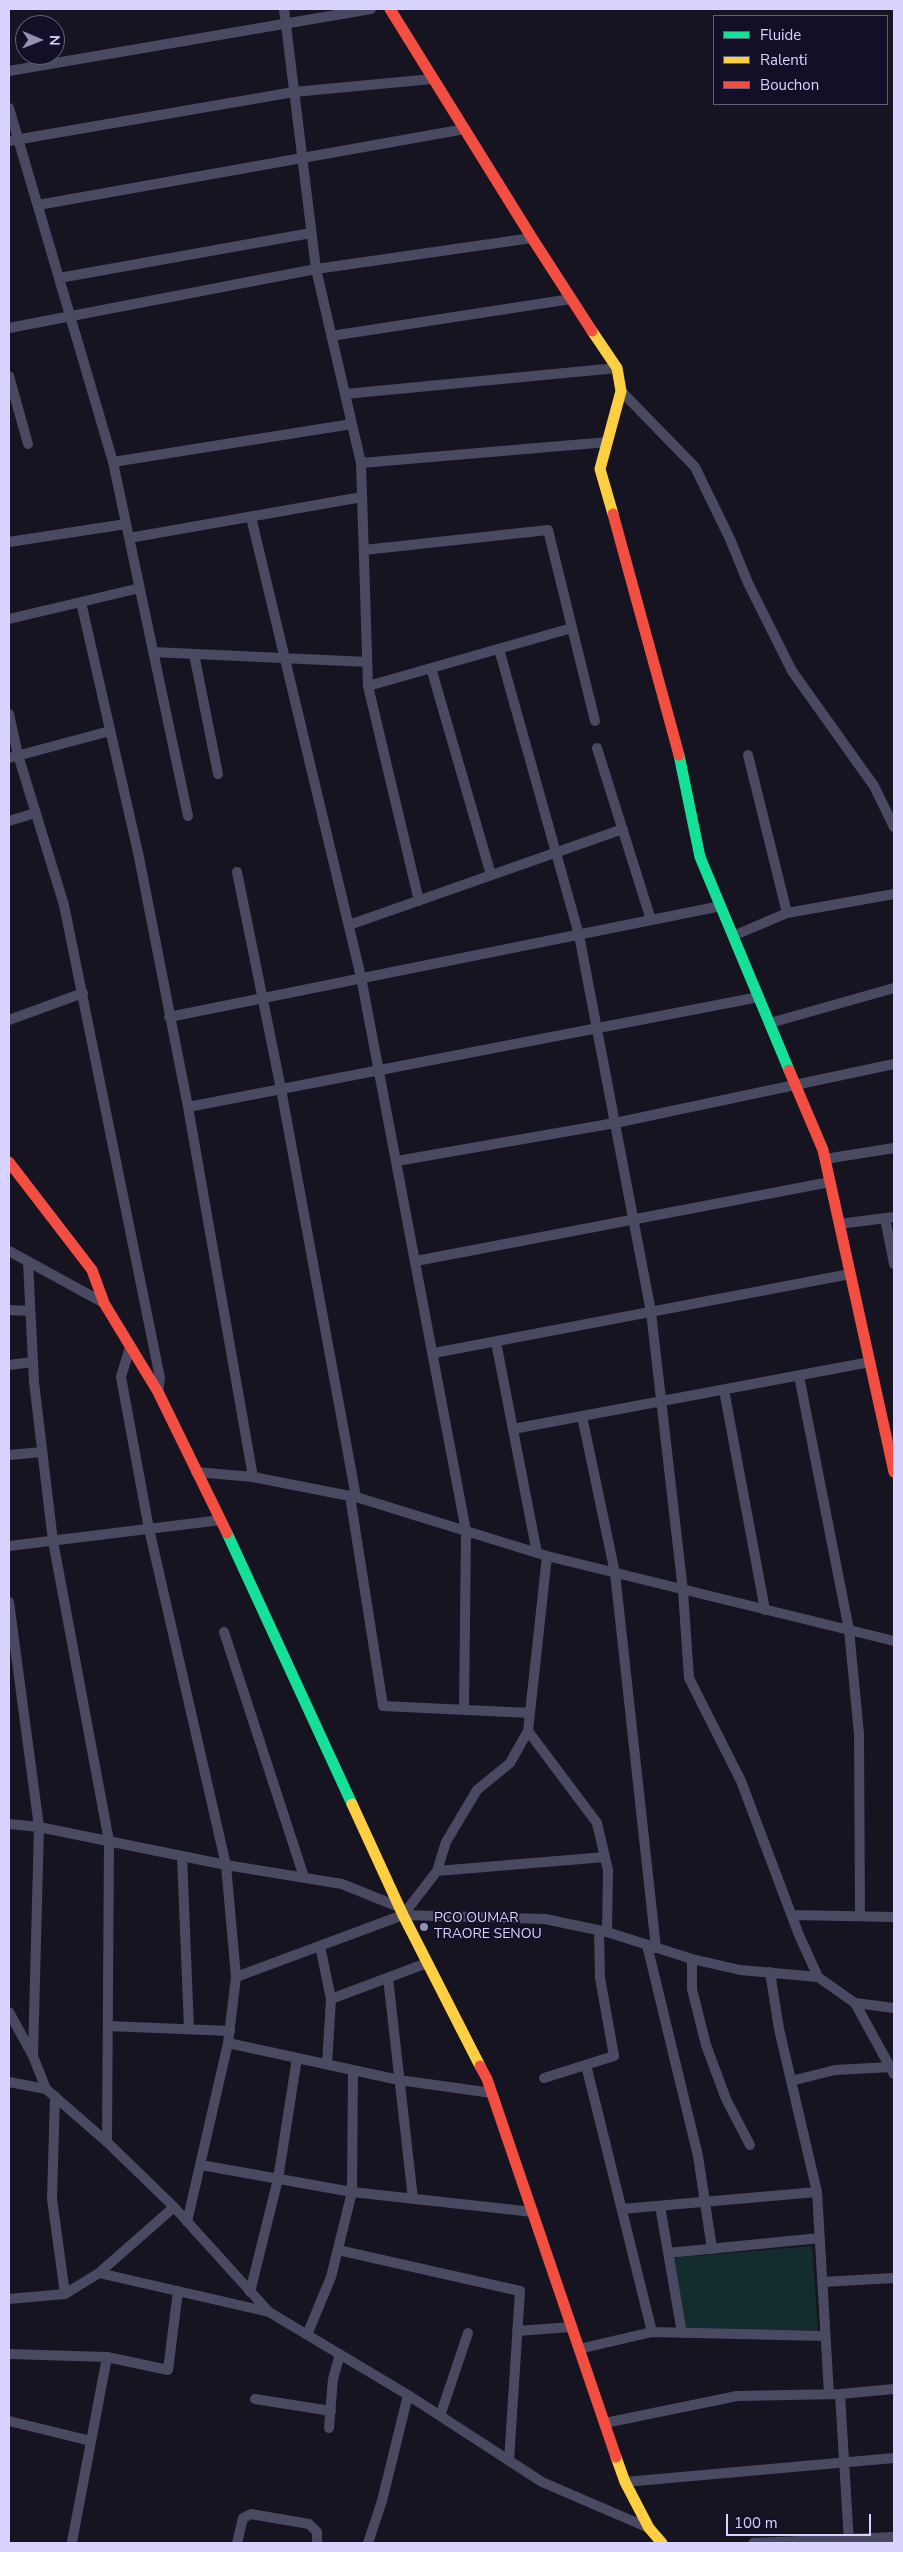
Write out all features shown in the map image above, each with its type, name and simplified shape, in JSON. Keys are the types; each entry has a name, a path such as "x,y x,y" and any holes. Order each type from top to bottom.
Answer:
{"street":[{"path":"284,9 316,269 362,463 368,686 419,901"},
{"path":"9,72 371,9"},
{"path":"390,9 532,238 616,368 621,391 600,469 676,740 700,856 825,1159 894,1472"},
{"path":"13,140 294,92 432,79"},
{"path":"9,108 13,140 38,205 113,462 188,816"},
{"path":"38,205 465,129"},
{"path":"59,278 311,233"},
{"path":"9,328 316,269 532,238"},
{"path":"331,336 572,299"},
{"path":"345,394 616,368"},
{"path":"10,383 28,444"},
{"path":"621,391 695,467 730,539 748,584 792,671 874,786 894,827"},
{"path":"113,462 352,424"},
{"path":"362,463 608,442"},
{"path":"129,538 362,497"},
{"path":"252,517 361,977 434,1354 466,1531 464,1710"},
{"path":"9,542 126,524"},
{"path":"364,550 548,530 595,721"},
{"path":"9,619 140,588"},
{"path":"81,602 139,857 188,1107 253,1477"},
{"path":"368,686 572,628"},
{"path":"499,649 579,934 651,1312 684,1591 688,1678 741,1781 792,1915 818,1977"},
{"path":"153,652 367,662"},
{"path":"194,654 218,774"},
{"path":"431,668 491,875"},
{"path":"9,714 13,756 36,813 64,905 160,1378 158,1392"},
{"path":"13,756 110,731"},
{"path":"597,748 651,920"},
{"path":"748,755 787,913"},
{"path":"9,821 36,813"},
{"path":"349,925 623,829"},
{"path":"237,872 281,1089 353,1496 383,1706 530,1713"},
{"path":"733,936 787,913 894,894"},
{"path":"169,1017 721,906"},
{"path":"770,1023 894,988"},
{"path":"9,1020 83,993"},
{"path":"188,1107 759,998"},
{"path":"397,1161 615,1123 795,1083 894,1064"},
{"path":"825,1159 894,1148"},
{"path":"9,1162 92,1270 104,1303 158,1392 221,1520 401,1911 487,2079 625,2482 649,2528 662,2543"},
{"path":"416,1262 830,1182"},
{"path":"839,1224 889,1218 894,1264"},
{"path":"9,1251 104,1303"},
{"path":"28,1262 33,1362 53,1541 109,1841 107,2142"},
{"path":"434,1354 850,1274"},
{"path":"9,1310 30,1311"},
{"path":"236,1977 320,1946 401,1911 437,1871 446,1842 477,1790 510,1763 528,1731 542,1554 513,1429 496,1342"},
{"path":"130,1347 121,1377 149,1529 226,1865 236,1977 228,2043 187,2222"},
{"path":"9,1365 33,1362"},
{"path":"513,1429 870,1362"},
{"path":"798,1376 849,1630 859,1734 860,1916"},
{"path":"724,1390 765,1610"},
{"path":"582,1416 615,1573 652,1947 698,2156 712,2249"},
{"path":"9,1455 42,1452"},
{"path":"196,1472 253,1477 353,1496 542,1554 684,1591 894,1641"},
{"path":"9,1546 221,1520"},
{"path":"9,1602 39,1827 33,2056"},
{"path":"224,1632 304,1877"},
{"path":"528,1731 597,1823 608,1870 600,1978 614,2056 544,2078"},
{"path":"9,1824 39,1827 226,1865 342,1884 401,1911 545,1919 603,1932 692,1959 740,1970 818,1977 855,2003 893,2070 835,2070 791,2081"},
{"path":"182,1856 190,2029"},
{"path":"437,1871 605,1857"},
{"path":"792,1915 894,1917"},
{"path":"320,1946 331,2000 327,2064"},
{"path":"692,1959 692,1989 706,2045 726,2098 750,2144"},
{"path":"331,2000 428,1963"},
{"path":"770,1972 779,2029 817,2192 829,2394"},
{"path":"388,1978 413,2199"},
{"path":"855,2003 894,2008"},
{"path":"9,2012 33,2056 46,2088 107,2142 174,2207 269,2312 408,2395 542,2482 649,2528"},
{"path":"108,2026 230,2031"},
{"path":"228,2043 399,2080 492,2093"},
{"path":"250,2292 278,2179 297,2058"},
{"path":"586,2065 652,2332"},
{"path":"307,2335 331,2277 352,2192 353,2070"},
{"path":"9,2082 46,2088"},
{"path":"55,2096 52,2199 65,2294"},
{"path":"201,2165 352,2192 533,2212"},
{"path":"622,2209 817,2192"},
{"path":"660,2206 682,2332"},
{"path":"9,2299 65,2294 99,2273 174,2207"},
{"path":"668,2253 820,2238"},
{"path":"338,2250 520,2291 509,2461"},
{"path":"99,2273 269,2312"},
{"path":"822,2282 894,2278"},
{"path":"9,2354 108,2357 168,2370 178,2291"},
{"path":"517,2331 572,2327"},
{"path":"579,2349 652,2332 826,2336"},
{"path":"440,2416 468,2333"},
{"path":"329,2428 334,2379 340,2354"},
{"path":"72,2542 108,2357"},
{"path":"605,2423 737,2396 840,2394 894,2389"},
{"path":"840,2394 848,2541"},
{"path":"368,2543 382,2500 408,2395"},
{"path":"255,2399 330,2411"},
{"path":"9,2421 91,2441"},
{"path":"625,2482 894,2458"},
{"path":"237,2543 243,2518 250,2514 309,2524 317,2532 317,2543"},
{"path":"754,2543 848,2541 894,2537"}],"green space":[{"path":"812,2246 818,2330 683,2330 672,2258"}],"traffic: fast":[{"path":"679,755 700,857 789,1070"},
{"path":"227,1533 352,1804"}],"traffic: slow":[{"path":"592,331 617,368 621,391 600,469 613,514"},
{"path":"352,1804 403,1915 480,2066"},
{"path":"616,2457 625,2482 649,2528 662,2543"}],"traffic: jam":[{"path":"390,9 592,331"},
{"path":"613,514 679,755"},
{"path":"789,1070 823,1150 894,1472"},
{"path":"9,1162 92,1270 104,1303 158,1392 227,1533"},
{"path":"480,2066 487,2079 616,2457"}],"place":[{"name":"PCO OUMAR TRAORE SENOU","path":"424,1927"}]}
